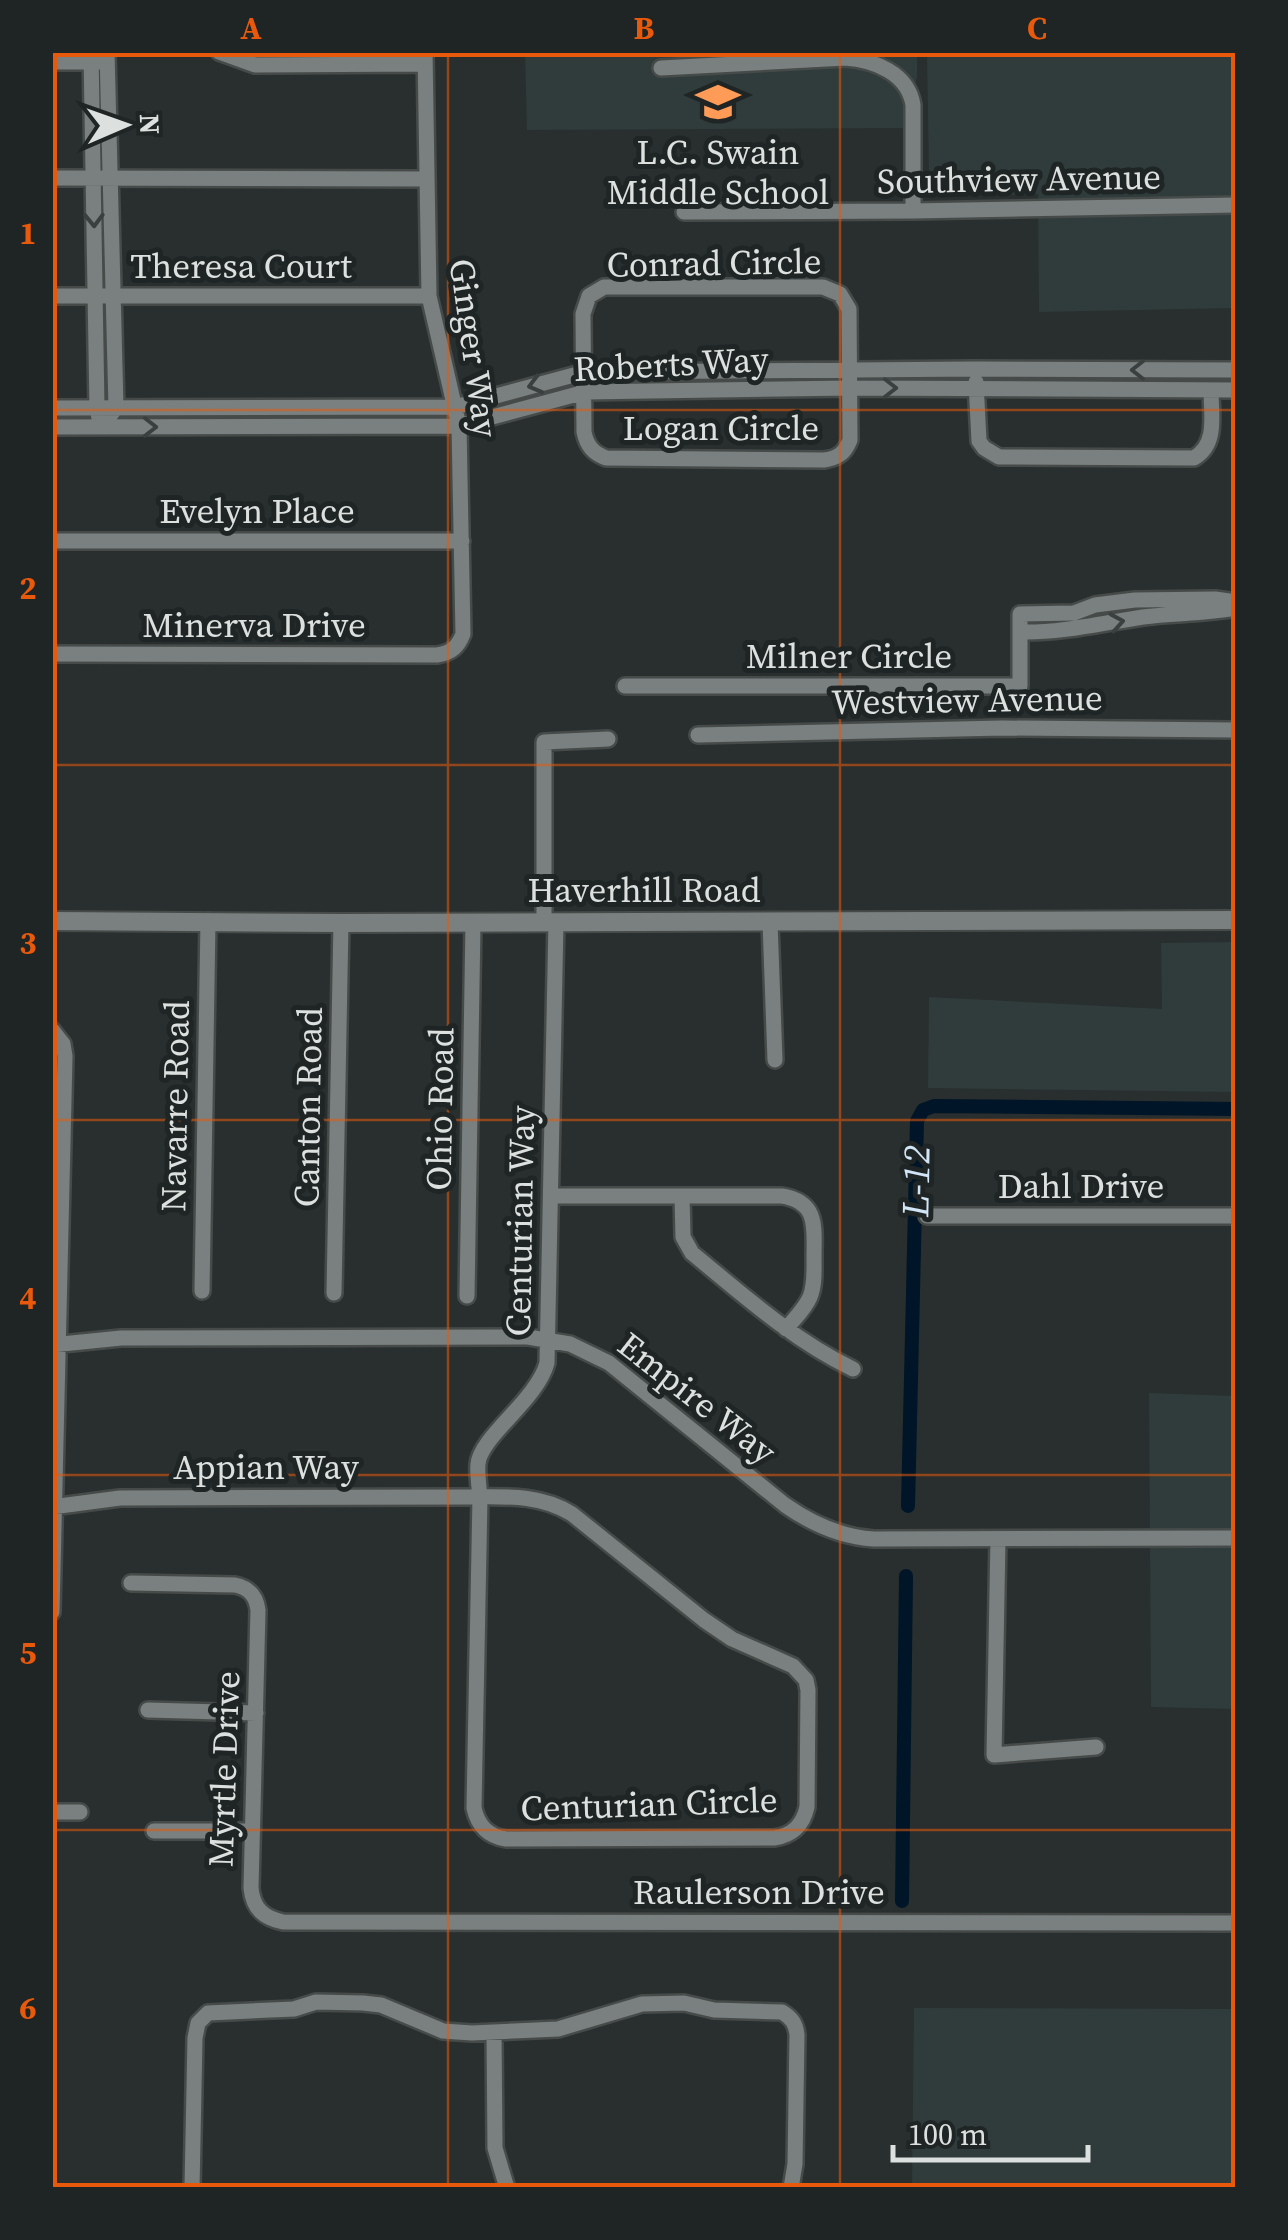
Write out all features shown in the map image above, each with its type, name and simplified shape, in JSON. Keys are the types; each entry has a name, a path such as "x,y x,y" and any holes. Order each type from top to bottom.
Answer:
{"street":[{"path":"219,52 256,65 425,58"},
{"path":"52,62 99,57"},
{"path":"99,57 111,177 116,408 101,428"},
{"path":"99,57 93,178 97,408 101,428"},
{"name":"Ginger Way","path":"425,58 429,296 459,426 463,634 454,649"},
{"path":"661,68 845,58 880,66 911,92 912,211"},
{"path":"52,178 428,180"},
{"name":"Southview Avenue","path":"684,212 1236,205"},
{"name":"Conrad Circle","path":"585,392 584,304 604,287 832,289 849,309 850,388"},
{"name":"Theresa Court","path":"52,296 429,296"},
{"path":"976,369 979,440 990,454 999,457 1194,458 1208,447 1211,438 1211,390"},
{"name":"Roberts Way","path":"52,408 455,407 584,372 1236,370"},
{"name":"Roberts Way","path":"52,427 459,426 585,392 850,388 1236,390"},
{"name":"Logan Circle","path":"585,392 586,441 597,455 606,458 824,460 841,455 850,440 850,388"},
{"name":"Evelyn Place","path":"52,541 462,540"},
{"name":"Milner Circle","path":"624,686 1020,686 1020,614 1074,612 1135,600 1216,599 1236,605"},
{"name":"Milner Circle","path":"1020,632 1069,630 1145,617 1215,612 1236,605"},
{"name":"Minerva Drive","path":"52,654 438,655 454,649"},
{"name":"Westview Avenue","path":"698,735 1002,728 1236,730"},
{"name":"Centurian Way","path":"480,1497 480,1455 540,1382 547,1363 550,922 544,742 608,740"},
{"name":"Haverhill Road","path":"52,921 1236,920"},
{"name":"Navarre Road","path":"202,1291 208,921"},
{"path":"770,922 775,1060"},
{"name":"Canton Road","path":"334,1293 341,923"},
{"name":"Ohio Road","path":"467,1296 472,923"},
{"path":"52,1030 63,1044 65,1056 58,1177 52,1612"},
{"path":"551,1196 794,1198 809,1210 814,1228 813,1286 806,1304 786,1329"},
{"path":"682,1196 683,1237 692,1253 786,1329 854,1369"},
{"name":"Dahl Drive","path":"927,1216 1236,1216"},
{"name":"Empire Way","path":"56,1344 140,1338 548,1339 590,1352 609,1363 784,1505 842,1534 874,1539 1236,1538"},
{"name":"Centurian Circle","path":"480,1497 533,1498 563,1508 704,1620 732,1639 800,1672 808,1690 807,1807 793,1832 774,1838 506,1838 488,1833 481,1826 474,1808 480,1497"},
{"name":"Appian Way","path":"54,1507 120,1498 480,1497"},
{"path":"998,1539 994,1755 1096,1747"},
{"name":"Myrtle Drive","path":"131,1583 244,1587 257,1600 252,1898 263,1914 283,1922"},
{"path":"148,1710 256,1712"},
{"path":"52,1812 80,1812"},
{"path":"154,1831 252,1831"},
{"name":"Raulerson Drive","path":"283,1922 1236,1923"},
{"path":"192,2188 198,2022 208,2013 294,2009 316,2002 381,2005 443,2031 558,2029 642,2004 684,2003 714,2010 782,2012 796,2025 798,2034 791,2188"},
{"path":"494,2032 495,2148 507,2188"}],"shaded area":[{"name":"L.C. Swain Middle School","path":"525,53 917,53 917,77 904,128 527,130"},
{"path":"927,53 1235,53 1235,308 1039,312 1038,194 1003,195 932,183"},
{"path":"1235,942 1235,1092 928,1088 929,997 1162,1009 1161,943"},
{"path":"1149,1393 1235,1396 1235,1709 1151,1707"},
{"path":"914,2008 1235,2009 1235,2187 912,2187"}],"waterway":[{"name":"L-12","path":"908,1506 917,1121 923,1110 934,1106 1236,1109"},
{"name":"L-12","path":"902,1901 906,1576"}],"place":[{"name":"L.C. Swain Middle School","path":"718,102"}]}
